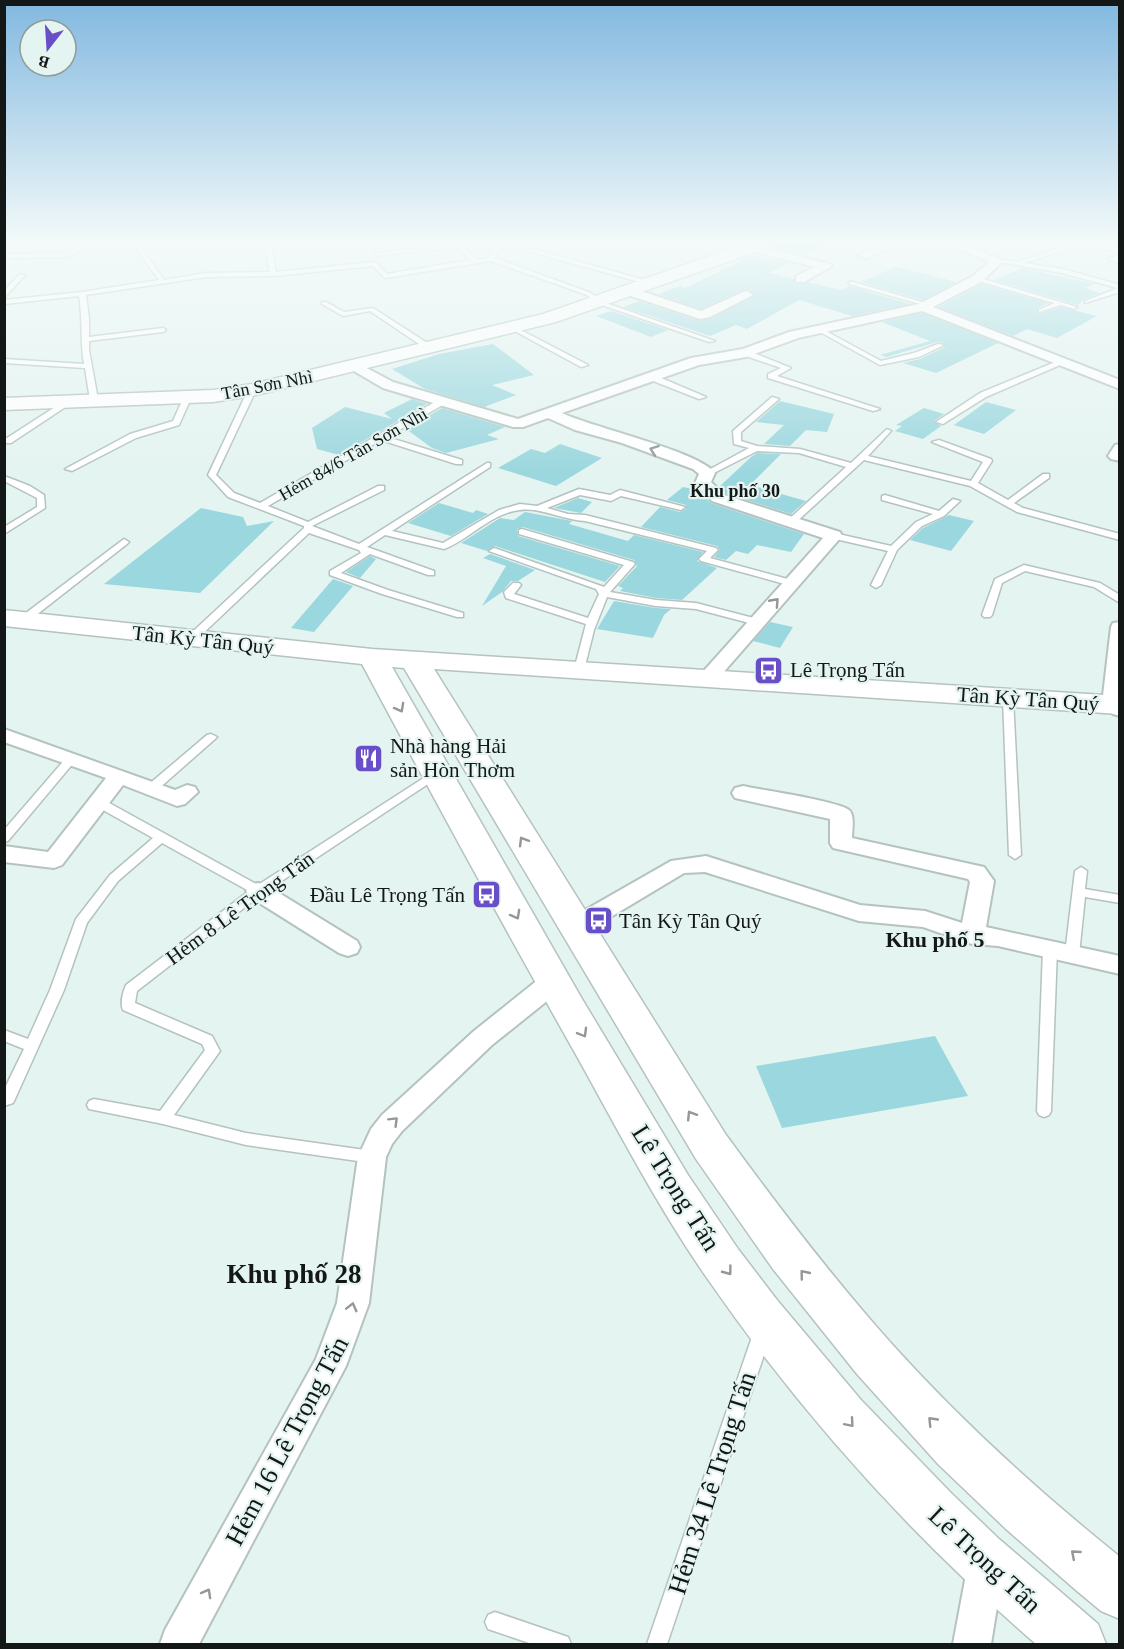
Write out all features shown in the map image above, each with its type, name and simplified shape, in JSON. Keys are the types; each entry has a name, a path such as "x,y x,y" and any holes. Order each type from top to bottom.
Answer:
{"main road":[{"name":"Tân Sơn Nhì","path":"4,404 188,396 252,390 536,321"},
{"name":"Tân Kỳ Tân Quý","path":"11,622 372,657 1117,706"},
{"name":"Lê Trọng Tấn","path":"372,657 553,982 691,1217 723,1265 821,1391 869,1445 986,1564 1078,1644"},
{"path":"414,660 711,1147 755,1211 863,1346 933,1423 1020,1507 1119,1592"}],"street":[{"path":"354,367 388,385 518,424 696,361 746,353 794,335 864,321"},
{"path":"963,321 1119,385"},
{"path":"549,413 580,428 627,440 699,466 707,473 703,483 718,498 834,536 708,678"},
{"path":"1119,448 1116,456 1119,457"},
{"path":"1117,706 1119,627"},
{"path":"4,735 177,799 187,792"},
{"path":"4,854 54,860 118,776"},
{"path":"743,793 823,809 841,816 841,843 976,873 982,881 972,935"},
{"path":"575,927 679,867 706,864 859,913 925,919 972,935 998,937 1119,965"},
{"path":"258,891 348,947"},
{"name":"Hẻm 16 Lê Trọng Tấn","path":"179,1644 330,1366 347,1324 357,1283 372,1157 381,1137 392,1123 483,1038 553,982"},
{"path":"972,1644 986,1564"}],"lane":[{"path":"86,321 85,350 94,400"},
{"path":"389,321 431,348"},
{"path":"653,321 711,341"},
{"path":"513,328 584,365"},
{"path":"86,339 163,330"},
{"path":"822,331 880,363 916,355 940,345"},
{"path":"746,353 787,368 771,376 876,409"},
{"path":"4,361 88,366"},
{"path":"940,422 982,395 1063,362"},
{"path":"651,377 702,397"},
{"path":"252,390 212,475 231,495 308,527 431,573"},
{"path":"69,469 133,436 176,423 188,396"},
{"path":"775,399 737,431 737,442 756,448 800,451 851,466"},
{"name":"Hẻm 84/6 Tân Sơn Nhì","path":"262,506 443,401"},
{"path":"4,440 8,441 69,402"},
{"path":"791,522 851,466 864,457 887,431"},
{"path":"382,438 459,462"},
{"path":"936,442 988,461 973,484"},
{"path":"707,473 756,448"},
{"path":"864,457 973,484 1020,510 1119,537"},
{"path":"362,547 487,465"},
{"path":"1007,504 1046,476"},
{"path":"4,478 41,497 41,508 20,524 4,531"},
{"path":"191,639 308,527 381,488"},
{"path":"536,509 579,492 611,498 620,493 681,507"},
{"path":"885,498 941,514"},
{"path":"876,585 893,549 919,524 941,514 956,501"},
{"path":"384,532 444,546 485,521 519,506 570,519 585,518 713,550 704,559 792,583"},
{"path":"522,532 630,564 612,580 604,594 584,646 579,670"},
{"path":"834,536 893,549"},
{"path":"11,622 124,542"},
{"path":"362,547 366,554 333,573 460,615"},
{"path":"494,551 598,588 604,594 656,603 696,606 757,622"},
{"path":"987,615 998,581 1024,568 1097,585 1119,600"},
{"path":"516,585 509,592 509,596 593,623"},
{"path":"1008,698 1015,855"},
{"path":"152,788 211,737"},
{"path":"4,838 71,759"},
{"name":"Hẻm 8 Lê Trọng Tấn","path":"163,1118 213,1051 207,1040 128,1006 131,988 258,891 436,774"},
{"path":"98,802 258,891"},
{"path":"4,1100 8,1099 57,990 81,922 114,878 162,836"},
{"path":"1044,1111 1061,951 1080,892 1081,871"},
{"path":"1080,892 1119,899"},
{"path":"4,1035 32,1046"},
{"path":"94,1105 163,1118 246,1139 372,1157"},
{"name":"Hẻm 34 Lê Trọng Tấn","path":"657,1644 767,1322"},
{"path":"495,1622 561,1644"}],"building":[{"path":"609,321 641,321 668,330 651,337"},
{"path":"665,321 761,321 747,329 736,325 710,336"},
{"path":"942,321 998,343 936,373 903,363 920,359 945,347 944,343 937,342 887,357 880,355 930,341 882,322"},
{"path":"974,321 1088,321 1057,338 1027,329 1013,336"},
{"path":"493,344 534,375 492,385 516,395 484,407 425,389 392,369 439,354"},
{"path":"412,399 427,404 339,455 317,449 312,428 345,407 392,419 384,413"},
{"path":"780,401 834,414 827,432 806,430 790,446 764,444 784,425 756,422"},
{"path":"986,402 1016,410 984,434 954,425"},
{"path":"442,408 505,427 487,435 499,439 446,453 432,448 406,429"},
{"path":"924,408 944,414 934,421 941,426 923,439 895,431 902,426 896,425"},
{"path":"560,444 602,458 556,486 498,468 531,449 545,453"},
{"path":"757,453 781,454 750,485 806,501 791,514 725,493 719,487"},
{"path":"683,487 698,490 711,503 804,534 791,552 757,545 748,554 736,551 726,560 714,557 720,550 717,546 641,527 660,507 680,512 686,509 686,505 667,500"},
{"path":"578,498 592,502 581,513 554,508"},
{"path":"439,503 473,513 476,510 488,514 451,536 408,523"},
{"path":"201,508 243,517 247,526 274,521 200,593 104,584"},
{"path":"525,512 572,521 569,524 628,541 634,535 703,552 697,561 717,568 682,600 656,598 620,591 623,588 618,586 637,566 634,560 523,527 517,529 518,536 620,566 605,582 495,546 487,551 461,543 500,518 514,520"},
{"path":"949,515 974,521 951,551 910,540 923,528"},
{"path":"490,554 535,570 518,581 511,581 502,592 482,606 506,566 483,558"},
{"path":"370,556 376,559 360,578 346,572"},
{"path":"333,579 353,586 314,632 291,628"},
{"path":"614,601 671,609 664,615 653,638 597,629"},
{"path":"770,622 793,627 780,648 753,641"},
{"path":"935,1036 968,1096 782,1128 756,1066"}],"place":[{"name":"Lê Trọng Tấn","path":"769,670"},
{"name":"Nhà hàng Hải sản Hòn Thơm","path":"369,758"},
{"name":"Đầu Lê Trọng Tấn","path":"486,895"},
{"name":"Tân Kỳ Tân Quý","path":"598,921"}],"district":[{"name":"Khu phố 30","path":"735,491"},
{"name":"Khu phố 5","path":"935,939"},
{"name":"Khu phố 28","path":"294,1274"}]}
